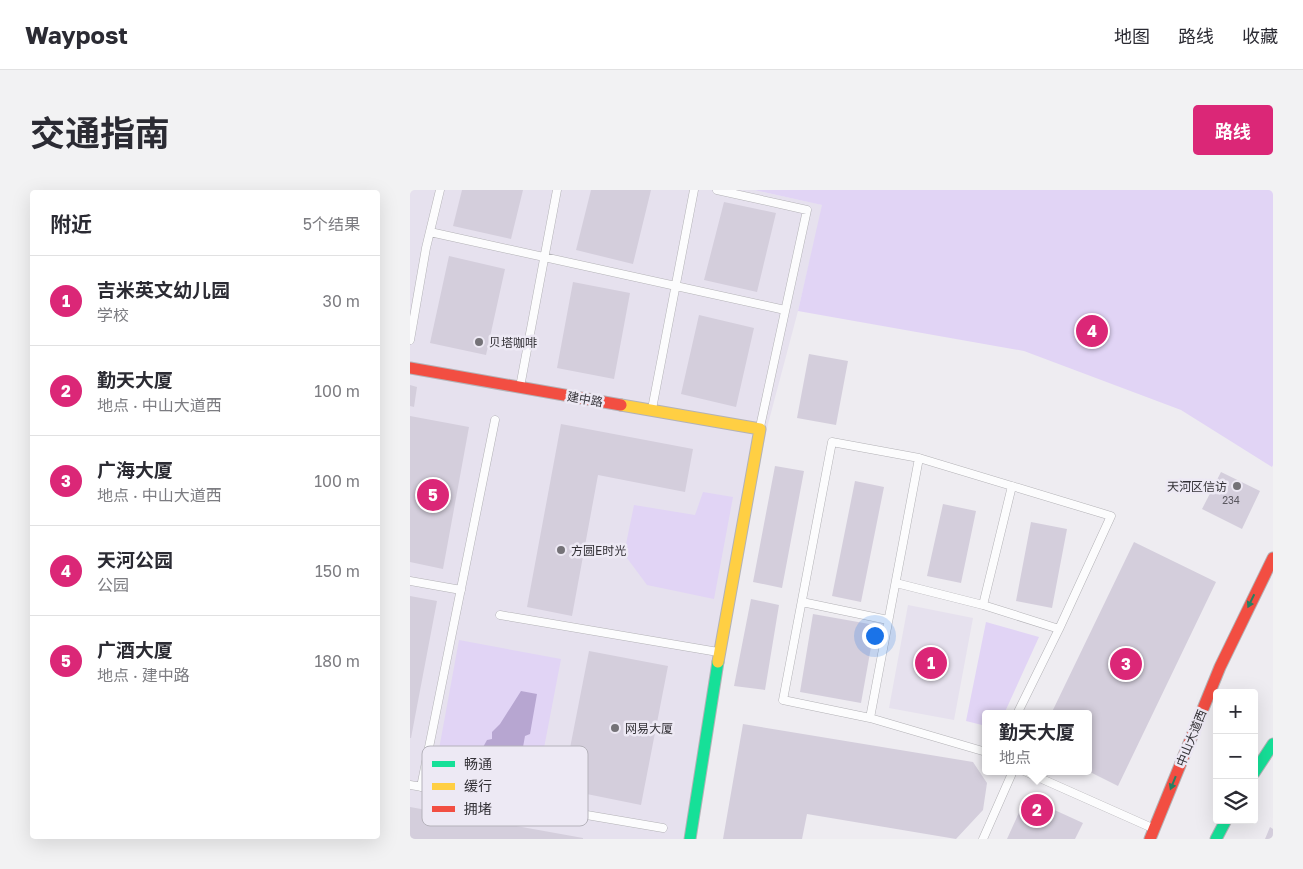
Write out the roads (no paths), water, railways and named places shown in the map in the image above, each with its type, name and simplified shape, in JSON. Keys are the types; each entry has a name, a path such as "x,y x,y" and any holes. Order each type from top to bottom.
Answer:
{"main road":[{"name":"建中路","path":"410,368 760,429"},
{"path":"690,839 720,652 760,429"},
{"name":"中山大道西","path":"1152,834 1220,668 1273,558"},
{"path":"1258,767 1273,744"},
{"path":"1216,839 1224,824"}],"lane":[{"path":"410,340 430,232 440,190"},
{"path":"520,387 557,190"},
{"path":"652,410 694,190"},
{"path":"717,190 807,210 760,429"},
{"path":"430,232 785,310"},
{"path":"429,746 495,420"},
{"path":"982,751 870,718 783,700 832,442 919,458 1111,516 1019,710"},
{"path":"870,718 919,458"},
{"path":"984,605 1012,486"},
{"path":"410,581 461,590"},
{"path":"896,583 984,605 1059,629"},
{"path":"802,602 888,620"},
{"path":"500,615 720,652"},
{"path":"983,839 1011,775"},
{"path":"1032,775 1152,834"},
{"path":"410,786 421,787 422,782"},
{"path":"588,815 663,828"}],"place":[{"name":"天河公园","path":"1092,331"},
{"name":"贝塔咖啡","path":"479,342"},
{"name":"天河区信访","path":"1237,486"},
{"name":"广酒大厦","path":"433,495"},
{"name":"方圆E时光","path":"561,550"},
{"name":"吉米英文幼儿园","path":"931,663"},
{"name":"广海大厦","path":"1126,664"},
{"name":"网易大厦","path":"615,728"},
{"name":"勤天大厦","path":"1037,810"}]}
